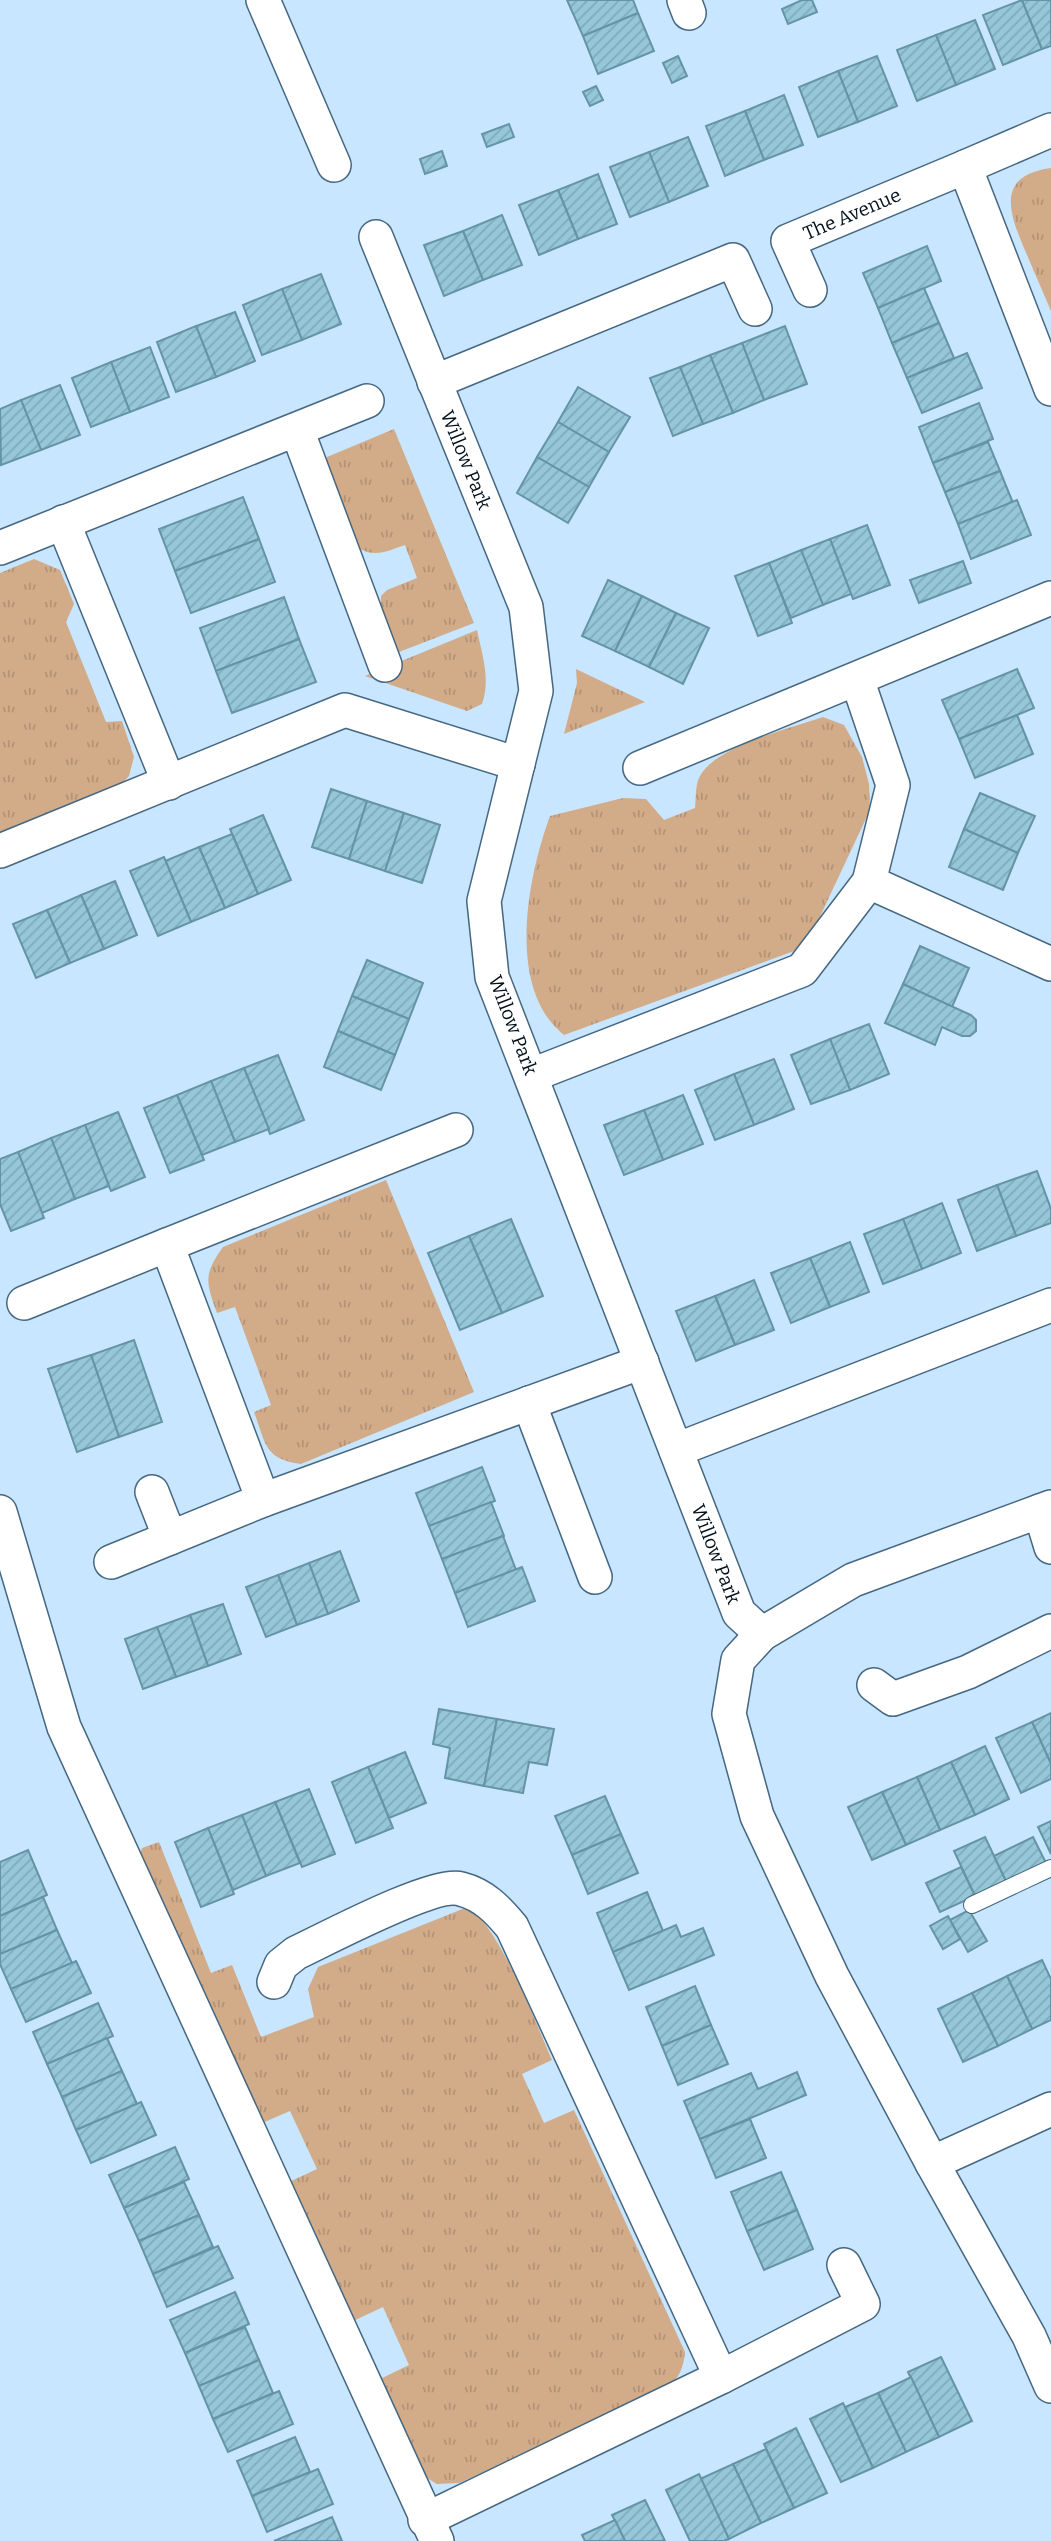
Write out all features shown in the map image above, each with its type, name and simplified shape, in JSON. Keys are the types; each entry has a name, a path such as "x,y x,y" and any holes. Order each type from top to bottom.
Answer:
{"street":[{"path":"263,0 334,165"},
{"name":"The Avenue","path":"810,290 788,241 1051,130"},
{"path":"965,167 1051,389"},
{"name":"Willow Park","path":"376,237 526,607 536,691 484,901 492,977 739,1613 762,1634"},
{"path":"434,382 733,260 755,309"},
{"path":"0,548 367,401"},
{"path":"297,430 385,665"},
{"path":"63,522 169,783"},
{"path":"640,768 1051,598"},
{"path":"532,1075 802,970 869,882 893,785 857,679"},
{"path":"0,851 345,710 518,764"},
{"path":"869,882 1051,964"},
{"path":"24,1303 456,1130"},
{"path":"167,1245 263,1500"},
{"path":"676,1450 1051,1305"},
{"path":"111,1562 263,1500 642,1362"},
{"path":"529,1403 595,1577"},
{"path":"152,1492 170,1538"},
{"path":"1051,1547 1045,1509 853,1580 762,1634 738,1660 729,1714 757,1816 832,1976 932,2164 1029,2336 1051,2386"},
{"path":"0,1512 64,1727 431,2530 863,2304 844,2265"},
{"path":"874,1685 893,1699 968,1672 1051,1631"},
{"path":"274,1982 281,1965 296,1953 419,1896 459,1888 491,1903 512,1927 721,2377"},
{"path":"932,2164 1051,2109"}],"lane":[{"path":"972,1905 1051,1868"}],"green space":[{"path":"1051,168 1051,311 1021,241 1012,213 1011,200 1013,189 1020,180 1032,172"},
{"path":"394,429 474,623 399,652 381,606 381,596 387,590 417,578 405,545 376,553 358,548 324,464 327,457"},
{"path":"34,559 60,570 74,604 66,622 106,722 122,721 134,757 129,776 115,791 0,835 0,573"},
{"path":"477,630 485,667 485,695 482,704 467,711 365,676"},
{"path":"576,669 645,702 564,734 577,683"},
{"path":"823,717 844,725 862,757 869,784 870,810 816,925 794,951 564,1035 546,1015 534,989 528,961 529,899 550,816 623,798 646,799 664,820 695,808 698,779 709,765 722,756 756,739"},
{"path":"386,1180 474,1392 301,1464 289,1462 273,1454 264,1441 254,1412 271,1405 235,1307 217,1313 210,1294 209,1272 223,1247"},
{"path":"159,1842 211,1973 232,1965 261,2037 314,2017 308,1989 318,1967 465,1908 477,1915 502,1951 552,2060 522,2074 544,2123 574,2110 685,2352 681,2370 672,2383 663,2391 459,2483 437,2484 422,2475 378,2380 409,2365 383,2307 351,2322 287,2183 317,2169 290,2111 260,2124 138,1861 142,1848"}],"building":[{"path":"567,0 633,0 638,13 583,36"},
{"path":"802,0 812,0 817,12 788,24 782,9"},
{"path":"1022,0 1042,49 1003,65 983,15"},
{"path":"1022,0 1051,0 1051,46 1042,49"},
{"path":"638,13 654,51 598,74 583,36"},
{"path":"975,20 995,69 956,85 936,35"},
{"path":"936,35 956,85 917,101 897,50"},
{"path":"678,56 687,76 672,83 663,63"},
{"path":"877,56 897,106 858,122 838,71"},
{"path":"838,71 858,122 818,137 799,87"},
{"path":"596,86 603,100 590,106 583,92"},
{"path":"784,95 803,145 764,160 745,111"},
{"path":"745,111 764,160 725,176 706,126"},
{"path":"509,124 514,137 487,147 482,134"},
{"path":"688,137 708,186 669,202 649,152"},
{"path":"442,151 447,166 425,174 420,159"},
{"path":"649,152 669,202 630,217 610,167"},
{"path":"598,174 617,224 578,239 558,190"},
{"path":"558,190 578,239 539,255 519,205"},
{"path":"502,215 522,265 483,280 463,231"},
{"path":"463,231 483,280 444,296 424,245"},
{"path":"927,246 941,281 878,308 863,273"},
{"path":"321,274 341,324 302,340 282,289"},
{"path":"924,288 939,323 892,343 878,308"},
{"path":"282,289 302,340 262,355 243,305"},
{"path":"235,312 255,361 216,377 196,326"},
{"path":"939,323 954,358 907,378 892,343"},
{"path":"196,326 216,377 176,392 157,342"},
{"path":"785,326 807,384 764,400 742,343"},
{"path":"742,343 764,400 733,413 710,355"},
{"path":"150,347 169,397 130,412 111,362"},
{"path":"967,353 982,388 922,413 907,378"},
{"path":"710,355 733,413 703,424 680,367"},
{"path":"111,362 130,412 91,427 72,378"},
{"path":"680,367 703,424 673,436 650,378"},
{"path":"60,385 80,435 41,450 21,400"},
{"path":"578,387 630,417 609,452 558,422"},
{"path":"21,400 41,450 1,465 0,409"},
{"path":"979,403 993,439 933,463 919,427"},
{"path":"558,422 609,452 589,487 537,457"},
{"path":"988,442 1000,471 945,492 933,463"},
{"path":"537,457 589,487 568,523 517,493"},
{"path":"1000,471 1013,503 958,524 945,492"},
{"path":"243,497 259,539 175,571 159,529"},
{"path":"1017,500 1031,535 971,559 958,524"},
{"path":"867,525 890,585 853,599 830,539"},
{"path":"259,539 275,582 191,613 175,571"},
{"path":"830,539 851,594 823,605 801,550"},
{"path":"801,550 823,605 791,618 769,563"},
{"path":"963,561 971,583 919,603 910,580"},
{"path":"769,563 792,623 758,636 735,576"},
{"path":"608,580 642,596 615,651 582,636"},
{"path":"642,596 676,613 649,667 615,651"},
{"path":"284,597 299,639 216,671 200,628"},
{"path":"676,613 709,628 683,684 649,667"},
{"path":"299,639 316,682 232,713 216,671"},
{"path":"1017,669 1034,708 959,739 942,700"},
{"path":"1017,715 1033,754 975,778 959,739"},
{"path":"331,789 367,801 349,859 312,847"},
{"path":"980,793 1035,816 1018,853 964,829"},
{"path":"367,801 404,813 385,871 349,859"},
{"path":"404,813 440,825 422,883 385,871"},
{"path":"263,815 291,880 258,894 230,829"},
{"path":"964,829 1018,853 1003,890 949,867"},
{"path":"232,834 258,894 225,908 199,847"},
{"path":"199,847 225,908 191,922 165,861"},
{"path":"164,857 191,922 158,936 130,871"},
{"path":"115,881 137,935 104,949 81,895"},
{"path":"81,895 104,949 70,963 47,910"},
{"path":"47,910 70,963 36,978 13,924"},
{"path":"920,946 969,968 952,1007 903,984"},
{"path":"367,960 423,983 409,1019 352,996"},
{"path":"903,984 971,1015 976,1020 976,1031 970,1036 962,1036 942,1027 935,1045 885,1023"},
{"path":"352,996 409,1019 395,1055 338,1031"},
{"path":"869,1024 889,1074 850,1090 830,1039"},
{"path":"338,1031 395,1055 381,1090 324,1067"},
{"path":"830,1039 850,1090 811,1104 791,1055"},
{"path":"278,1055 304,1120 270,1134 244,1068"},
{"path":"774,1059 794,1109 754,1125 734,1074"},
{"path":"244,1068 269,1129 235,1142 211,1081"},
{"path":"734,1074 754,1125 715,1140 695,1090"},
{"path":"211,1081 235,1142 202,1155 177,1095"},
{"path":"177,1095 204,1160 170,1173 144,1108"},
{"path":"683,1095 703,1144 663,1160 644,1110"},
{"path":"644,1110 663,1160 624,1175 604,1125"},
{"path":"118,1112 145,1177 111,1191 85,1125"},
{"path":"85,1125 109,1186 75,1199 51,1138"},
{"path":"51,1138 75,1199 42,1213 18,1152"},
{"path":"18,1152 44,1218 11,1231 0,1204 0,1159"},
{"path":"1037,1171 1051,1209 1051,1223 1016,1236 997,1185"},
{"path":"997,1185 1016,1236 977,1251 958,1200"},
{"path":"942,1203 961,1253 922,1269 903,1219"},
{"path":"511,1219 543,1296 502,1313 469,1236"},
{"path":"903,1219 922,1269 883,1284 864,1234"},
{"path":"469,1236 502,1313 460,1330 428,1253"},
{"path":"850,1242 869,1292 830,1307 810,1258"},
{"path":"810,1258 830,1307 791,1323 771,1273"},
{"path":"754,1280 774,1330 735,1345 715,1296"},
{"path":"715,1296 735,1345 696,1361 676,1311"},
{"path":"134,1340 162,1422 119,1437 91,1355"},
{"path":"91,1355 119,1437 77,1452 48,1369"},
{"path":"482,1467 495,1501 429,1526 416,1493"},
{"path":"491,1502 504,1536 442,1559 429,1526"},
{"path":"503,1536 516,1570 455,1593 442,1559"},
{"path":"340,1551 359,1601 328,1614 309,1563"},
{"path":"309,1563 328,1614 297,1625 278,1575"},
{"path":"522,1567 535,1601 468,1627 455,1593"},
{"path":"278,1575 297,1625 266,1637 246,1587"},
{"path":"223,1604 241,1654 208,1666 190,1615"},
{"path":"190,1615 208,1666 176,1677 157,1627"},
{"path":"157,1627 176,1677 143,1689 125,1639"},
{"path":"439,1709 497,1719 484,1786 445,1778 450,1748 433,1744"},
{"path":"1051,1713 1051,1764 1032,1722"},
{"path":"497,1719 554,1729 547,1765 529,1762 523,1793 484,1786"},
{"path":"1032,1722 1051,1764 1051,1779 1021,1793 996,1738"},
{"path":"985,1746 1009,1799 975,1815 951,1762"},
{"path":"405,1752 426,1803 389,1818 368,1767"},
{"path":"951,1762 975,1815 940,1830 917,1777"},
{"path":"368,1767 393,1828 356,1843 332,1782"},
{"path":"917,1777 940,1830 906,1845 882,1792"},
{"path":"309,1789 335,1854 302,1867 275,1802"},
{"path":"882,1792 906,1845 872,1860 848,1807"},
{"path":"605,1796 621,1834 572,1855 555,1816"},
{"path":"275,1802 300,1863 266,1876 242,1815"},
{"path":"242,1815 266,1876 233,1890 208,1828"},
{"path":"1051,1821 1051,1854 1038,1827"},
{"path":"208,1828 234,1894 201,1907 175,1842"},
{"path":"621,1834 638,1873 588,1894 572,1855"},
{"path":"985,1837 1006,1881 975,1896 954,1851"},
{"path":"1033,1837 1046,1863 1006,1881 994,1856"},
{"path":"28,1850 47,1895 0,1916 0,1862"},
{"path":"961,1867 975,1896 940,1912 926,1883"},
{"path":"647,1892 663,1931 613,1952 597,1913"},
{"path":"43,1897 57,1930 0,1954 0,1916"},
{"path":"969,1910 987,1941 968,1952 950,1920"},
{"path":"948,1916 960,1939 943,1949 930,1926"},
{"path":"676,1925 681,1937 703,1928 714,1955 629,1990 613,1952"},
{"path":"57,1930 72,1963 11,1989 0,1964 0,1954"},
{"path":"1042,1960 1051,1979 1051,2020 1032,2029 1007,1976"},
{"path":"76,1961 91,1993 26,2022 11,1989"},
{"path":"1007,1976 1032,2029 998,2046 972,1993"},
{"path":"695,1986 711,2025 662,2046 646,2007"},
{"path":"972,1993 998,2046 963,2062 938,2009"},
{"path":"98,2003 113,2036 47,2064 33,2032"},
{"path":"711,2025 728,2064 678,2085 662,2046"},
{"path":"107,2038 122,2071 62,2097 47,2064"},
{"path":"122,2071 137,2104 76,2130 62,2097"},
{"path":"797,2072 806,2095 700,2139 684,2101 751,2073 758,2089"},
{"path":"141,2102 156,2135 91,2163 76,2130"},
{"path":"750,2119 766,2158 716,2178 700,2139"},
{"path":"175,2147 189,2179 124,2208 109,2175"},
{"path":"781,2172 797,2210 747,2231 731,2192"},
{"path":"184,2182 199,2215 139,2241 124,2208"},
{"path":"797,2210 813,2249 764,2270 747,2231"},
{"path":"199,2215 213,2247 153,2274 139,2241"},
{"path":"218,2246 233,2278 167,2307 153,2274"},
{"path":"235,2292 249,2324 185,2353 170,2320"},
{"path":"245,2327 259,2360 199,2386 185,2353"},
{"path":"941,2357 972,2421 939,2437 908,2372"},
{"path":"259,2360 273,2393 213,2419 199,2386"},
{"path":"911,2377 939,2437 906,2452 878,2393"},
{"path":"279,2391 293,2424 228,2452 213,2419"},
{"path":"878,2393 906,2452 873,2468 845,2407"},
{"path":"843,2403 873,2468 841,2482 810,2419"},
{"path":"796,2428 827,2493 794,2508 764,2444"},
{"path":"295,2437 310,2472 252,2496 237,2461"},
{"path":"766,2449 794,2508 761,2523 733,2464"},
{"path":"733,2464 761,2523 729,2539 700,2479"},
{"path":"318,2469 333,2504 267,2532 252,2496"},
{"path":"699,2474 729,2539 690,2541 666,2490"},
{"path":"645,2500 665,2541 625,2541 612,2515"},
{"path":"332,2517 342,2541 274,2541"},
{"path":"615,2520 625,2541 585,2541 582,2535"}]}
